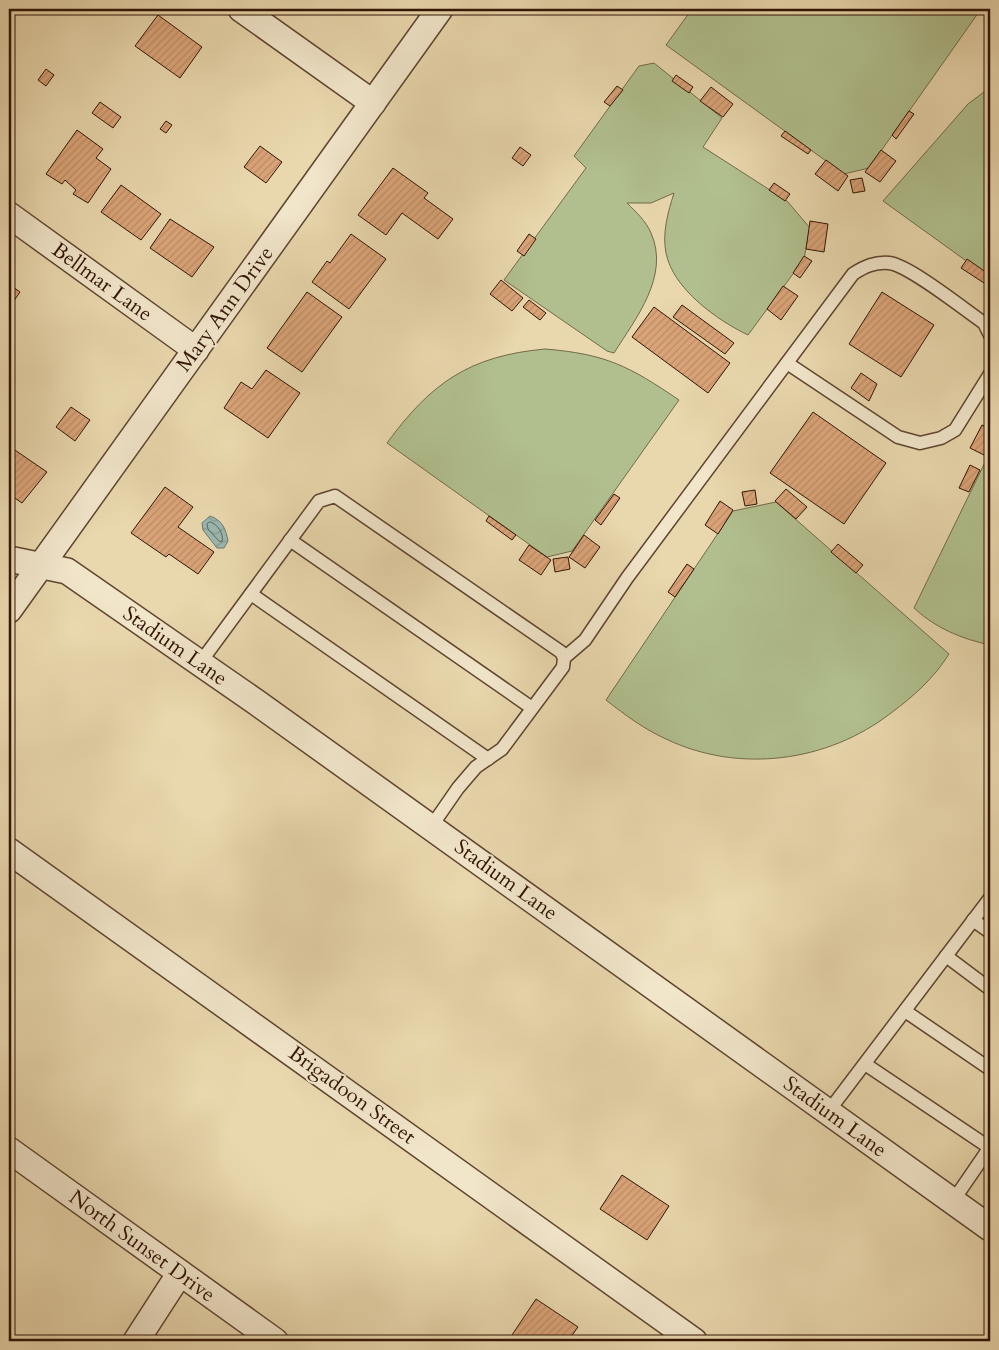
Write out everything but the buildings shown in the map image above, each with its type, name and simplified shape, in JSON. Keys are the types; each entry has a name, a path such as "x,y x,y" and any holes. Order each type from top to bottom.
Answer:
{"street":[{"path":"241,9 373,103"},
{"name":"Mary Ann Drive","path":"9,610 440,9"},
{"name":"Bellmar Lane","path":"9,215 196,350"},
{"name":"Stadium Lane","path":"9,559 67,571 431,827 990,1228"},
{"name":"Brigadoon Street","path":"9,851 694,1341"},
{"name":"North Sunset Drive","path":"9,1150 275,1341"},
{"path":"136,1341 180,1273"}],"lane":[{"path":"564,658 585,640 627,578 853,274 867,265 891,263 908,271 984,323 990,335"},
{"path":"787,363 898,437 920,442 942,438 955,430 990,374"},
{"path":"200,663 318,501 328,496 335,496 560,652 564,658 563,667 502,749 476,767 458,788 431,827"},
{"path":"290,540 532,708"},
{"path":"251,594 488,759"},
{"path":"828,1112 990,898"},
{"path":"973,920 990,932"},
{"path":"946,956 990,989"},
{"path":"905,1011 990,1069"},
{"path":"865,1064 990,1148 953,1201"}],"green space":[{"path":"692,9 981,9 869,168 844,174 666,45"},
{"path":"654,63 722,118 703,147 787,201 810,228 804,259 748,335 723,321 698,302 677,279 670,266 666,253 665,230 674,193 651,203 627,203 644,221 651,233 656,249 656,265 648,296 632,326 614,353 607,351 504,280 586,168 574,156 639,66"},
{"path":"990,90 990,278 883,201 968,104 984,92"},
{"path":"545,349 601,358 646,378 679,400 572,551 547,557 387,443 420,404 454,376 494,358"},
{"path":"990,452 990,645 969,640 949,632 914,608"},
{"path":"776,502 949,654 923,686 891,713 866,730 840,743 811,752 782,758 723,757 694,750 666,739 635,721 606,700 733,511"}],"water":[{"path":"210,516 218,520 225,529 228,541 224,548 217,548 203,530 202,523"}]}
